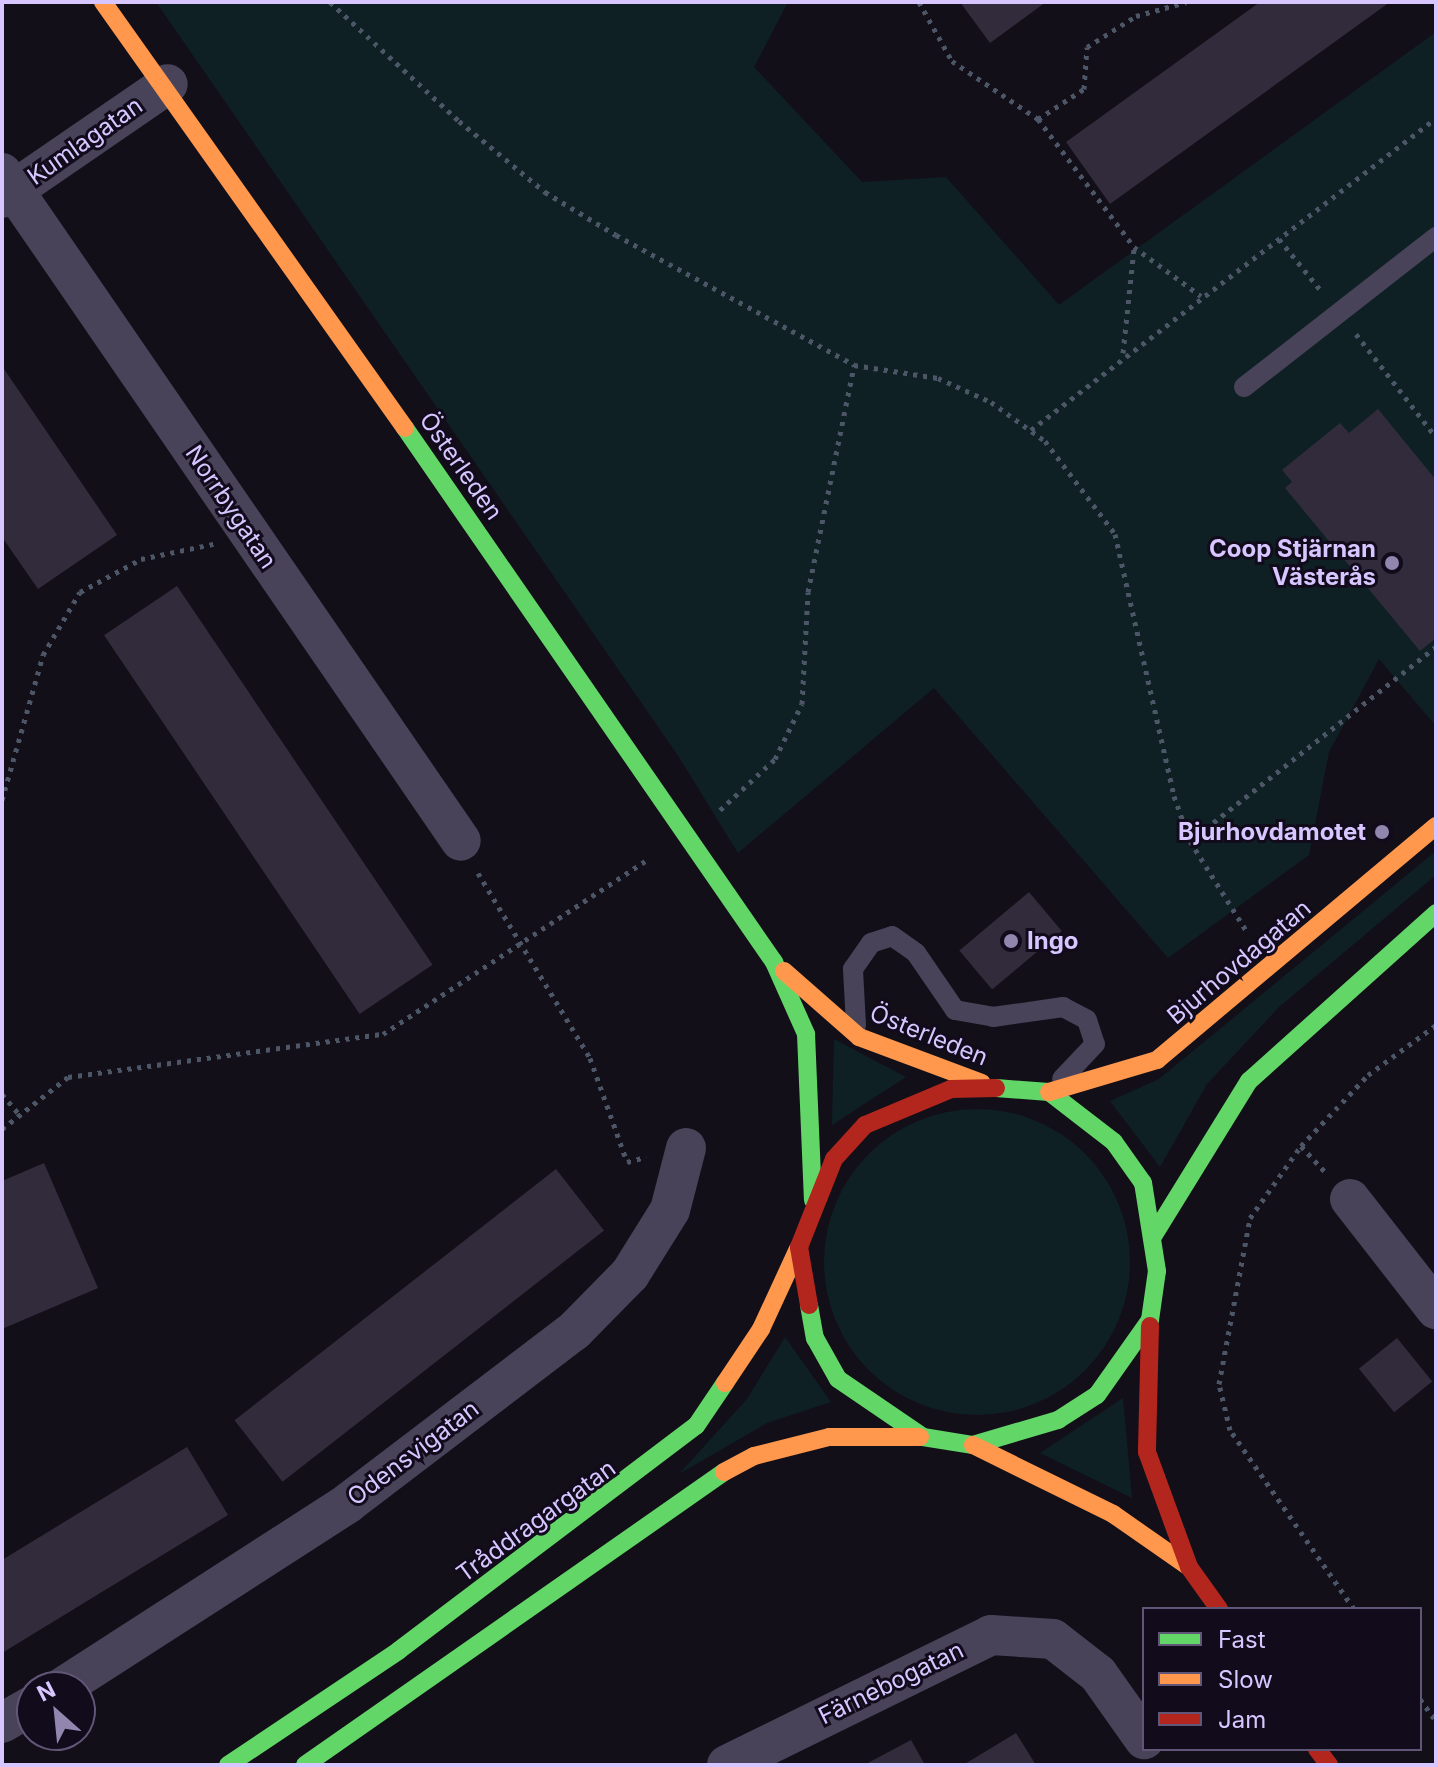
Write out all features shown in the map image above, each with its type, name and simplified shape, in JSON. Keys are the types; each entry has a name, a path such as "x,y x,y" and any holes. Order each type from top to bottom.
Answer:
{"main road":[{"name":"Österleden","path":"103,2 168,84 774,962 806,1034 813,1200"},
{"name":"Bjurhovdagatan","path":"1049,1092 1157,1060 1436,826"},
{"path":"1152,1238 1249,1081 1436,913"},
{"name":"Österleden","path":"774,962 859,1037 996,1088"},
{"path":"923,1437 875,1411 838,1379 815,1338 799,1247 813,1200 834,1159 865,1125 951,1089 1049,1092 1114,1142 1143,1183 1152,1238 1147,1452 1189,1567 1218,1607"},
{"name":"Tråddragargatan","path":"228,1765 398,1651 696,1426 735,1373 799,1247"},
{"path":"973,1445 1058,1420 1097,1395 1150,1320"},
{"path":"305,1765 694,1488 754,1456 829,1437 923,1437 973,1445 1113,1514 1189,1567"}],"street":[{"name":"Kumlagatan","path":"6,187 168,84"},
{"name":"Norrbygatan","path":"6,187 461,841"},
{"name":"Odensvigatan","path":"88,1671 348,1503 574,1331 630,1274 670,1210 686,1148"},
{"path":"1350,1199 1436,1309"},
{"name":"Färnebogatan","path":"727,1765 991,1635 1053,1639 1098,1674 1142,1736"}],"lane":[{"path":"1244,387 1436,237"},
{"path":"859,1037 850,998 853,969 871,943 892,936 916,953 955,1010 993,1017 1063,1007 1087,1020 1095,1044 1049,1092"}],"path":[{"path":"330,2 545,192 854,365 938,378 1031,430 1115,534 1190,841 1257,945"},
{"path":"919,2 952,61 1038,119 1134,247 1201,296"},
{"path":"1038,119 1084,89 1087,47 1136,16 1186,2"},
{"path":"1031,430 1123,355 1436,118"},
{"path":"1123,355 1134,247"},
{"path":"720,810 775,759 802,704 808,592 854,365"},
{"path":"2,800 43,655 80,592 141,559 225,542 245,527"},
{"path":"1190,841 1436,647"},
{"path":"461,841 516,945 590,1058 627,1162 686,1148"},
{"path":"2,1129 68,1077 383,1034 645,861"},
{"path":"1353,1607 1230,1430 1219,1384 1250,1218 1301,1146 1368,1075 1436,1025"},
{"path":"2,1094 21,1117"},
{"path":"1422,1702 1436,1721"}],"shaded area":[{"path":"156,2 788,2 754,67 862,182 946,177 1059,305 1436,32 1436,726 1379,659 1329,752 1309,855 1168,958 934,688 738,853 679,757"},
{"path":"1436,851 1436,875 1279,1007 1207,1084 1160,1167 1110,1101 1159,1079"},
{"path":"834,1039 906,1077 832,1125"},
{"path":"962,1109 992,1109 1036,1120 1062,1134 1096,1165 1124,1217 1130,1277 1119,1321 1096,1359 1074,1381 1022,1409 992,1415 962,1415 918,1404 892,1390 858,1359 830,1307 824,1277 824,1247 835,1203 849,1177 880,1143 932,1115"},
{"path":"785,1337 831,1402 767,1423 679,1474 747,1399"},
{"path":"1123,1398 1132,1498 1040,1453"}],"building":[{"path":"960,2 1046,2 990,43"},
{"path":"1260,2 1390,2 1110,204 1066,142"},
{"path":"2,366 117,535 38,589 2,537"},
{"name":"Coop Stjärnan Västerås","path":"1378,409 1436,480 1436,638 1420,651 1285,488 1292,482 1282,470 1340,423 1349,433"},
{"path":"177,586 433,965 360,1014 104,635"},
{"name":"Ingo","path":"1029,892 1062,931 992,990 959,950"},
{"path":"44,1163 98,1288 2,1329 2,1181"},
{"path":"556,1169 604,1230 283,1482 234,1420"},
{"path":"1397,1338 1432,1382 1394,1412 1359,1369"},
{"path":"187,1447 228,1515 2,1653 2,1560"},
{"path":"1016,1733 1036,1765 963,1765"},
{"path":"911,1740 925,1765 864,1765"}],"traffic: fast":[{"path":"405,428 774,962 806,1034 813,1200"},
{"path":"1152,1238 1249,1081 1436,913"},
{"path":"809,1305 815,1338 838,1379 923,1437 973,1445 1058,1420 1097,1395 1150,1320 1157,1271 1143,1183 1114,1142 1049,1092 996,1088"},
{"path":"228,1765 398,1651 696,1426 725,1383"},
{"path":"305,1765 724,1472"}],"traffic: slow":[{"path":"103,2 405,428"},
{"path":"1049,1092 1157,1060 1436,826"},
{"path":"784,971 859,1037 982,1083"},
{"path":"725,1383 761,1329 798,1249"},
{"path":"724,1472 754,1456 829,1437 920,1437"},
{"path":"973,1445 1113,1514 1186,1565"}],"traffic: jam":[{"path":"809,1305 799,1247 834,1159 865,1125 951,1089 996,1088"},
{"path":"1150,1326 1147,1452 1189,1567 1218,1607"},
{"path":"1318,1751 1329,1765"}],"place":[{"name":"Coop Stjärnan Västerås","path":"1392,563"},
{"name":"Bjurhovdamotet","path":"1382,832"},
{"name":"Ingo","path":"1011,941"}]}
